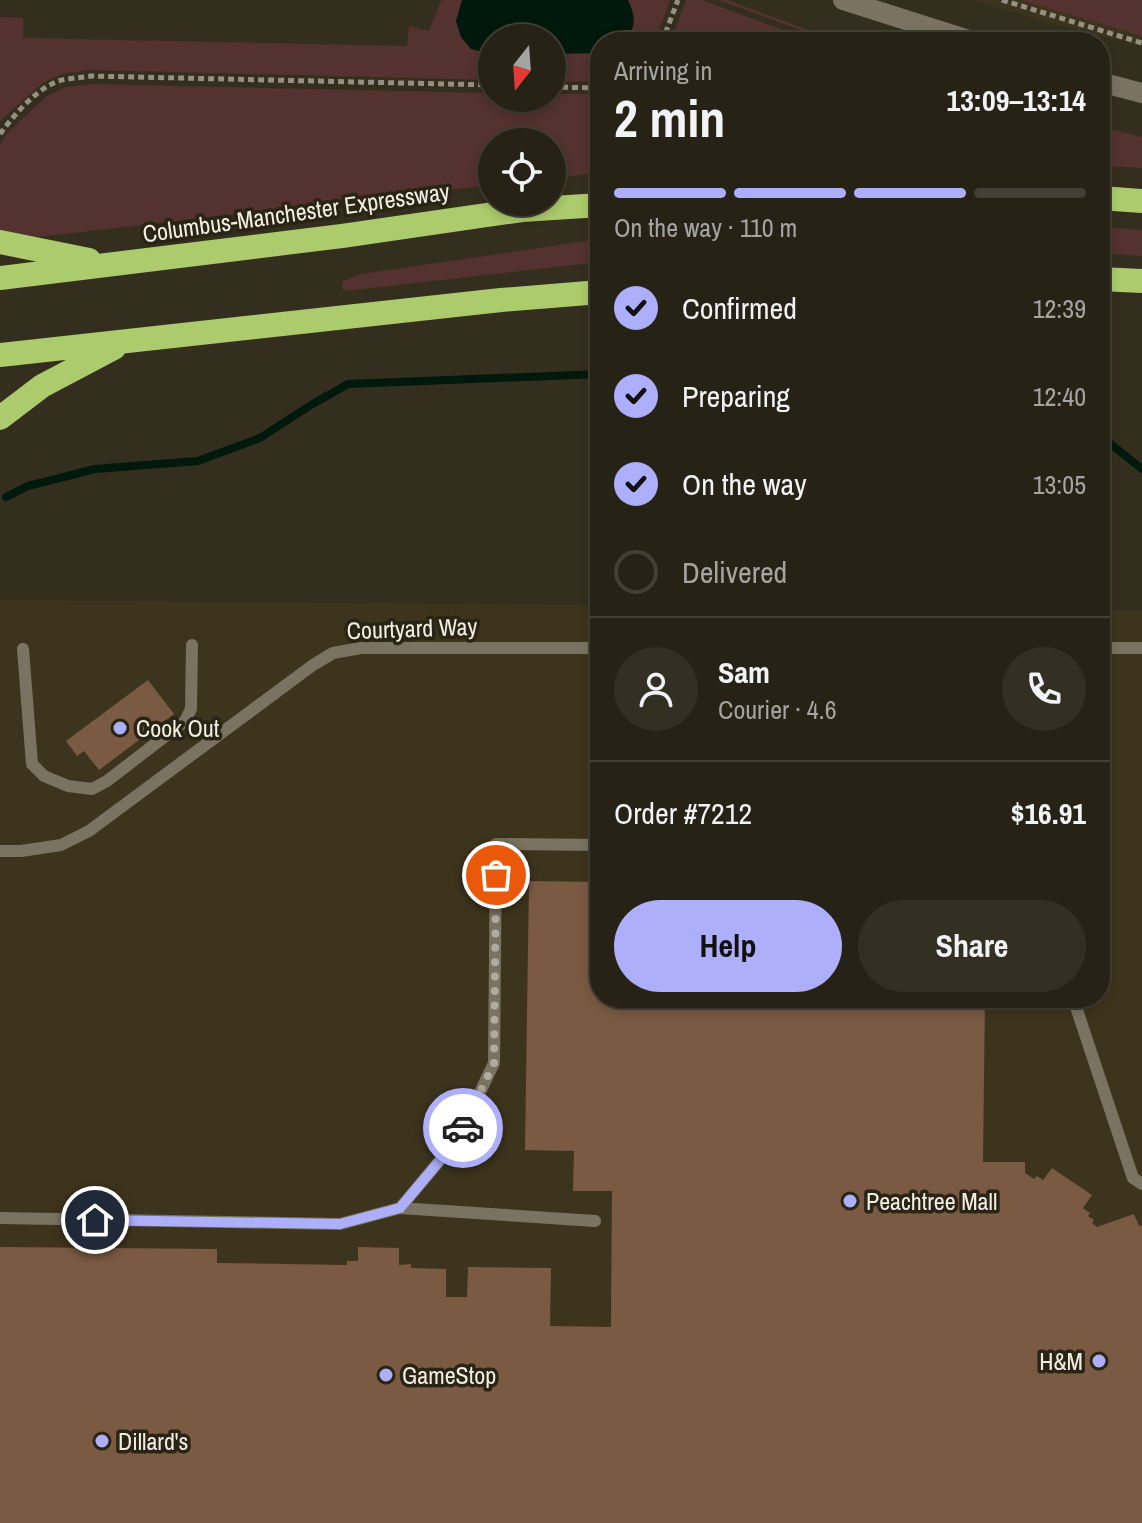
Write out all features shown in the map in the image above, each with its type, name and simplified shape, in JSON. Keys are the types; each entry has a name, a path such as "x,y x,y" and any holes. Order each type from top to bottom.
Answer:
{"highway":[{"path":"1110,199 1142,201"},
{"name":"Columbus-Manchester Expressway","path":"0,278 342,236 522,210 590,206"},
{"path":"0,242 111,265"},
{"path":"1110,279 1142,281"},
{"path":"0,355 590,293"},
{"path":"0,418 42,386 127,341"}],"main road":[{"path":"843,0 944,32"},
{"path":"1110,85 1142,93"}],"lane":[{"path":"23,649 32,764 44,776 68,786 92,789 185,721 191,709 192,645"},
{"name":"Courtyard Way","path":"0,851 61,845 89,831 333,653 361,648 590,648"},
{"path":"1110,648 1142,648"},
{"path":"400,1208 457,1140 494,1063 496,844 590,845"},
{"path":"1076,1008 1133,1178 1142,1184"},
{"path":"0,1218 340,1224 400,1208 595,1221"}],"path":[{"path":"666,32 678,0"},
{"path":"1002,0 1106,32"},
{"path":"1110,33 1142,43"},
{"path":"0,134 13,116 39,93 59,81 91,76 478,85"},
{"path":"566,87 590,88"}],"shaded area":[{"path":"441,0 670,0 659,32 590,32 590,81 566,82 566,24 478,24 478,80 89,70 62,74 43,83 0,121 0,17 23,18 23,38 407,46 409,26 429,31"},
{"path":"462,0 628,0 634,22 631,32 590,32 590,53 566,54 566,24 478,24 478,51 471,49 461,37 456,21"},
{"path":"686,0 702,0 788,32 674,32"},
{"path":"719,0 727,0 814,32 806,32"},
{"path":"973,0 1142,0 1142,46 1110,38 1110,32 1087,32"},
{"path":"1021,0 1142,0 1142,36"},
{"path":"92,84 478,93 478,112 566,112 566,94 590,94 590,174 566,177 566,128 478,128 478,187 38,237 0,231 0,145 8,132 47,96 65,87"},
{"path":"1110,129 1142,137 1142,168 1110,166"},
{"path":"1110,228 1142,230 1142,256 1110,254"},
{"path":"590,240 590,263 346,291 342,288 343,281 361,274"},
{"name":"Peachtree Mall","path":"0,600 590,605 590,1008 1110,1008 1110,610 1142,610 1142,1523 0,1523"}],"building":[{"name":"Cook Out","path":"148,680 174,714 99,770 84,751 77,756 66,741"},
{"name":"Peachtree Mall","path":"529,881 590,882 590,1008 985,1008 983,1162 1025,1162 1025,1173 1043,1180 1052,1168 1092,1195 1083,1208 1090,1213 1088,1216 1097,1227 1134,1214 1139,1226 1142,1225 1142,1523 0,1523 0,1247 217,1249 217,1263 347,1265 347,1261 358,1261 358,1247 399,1248 399,1265 446,1269 446,1297 467,1297 468,1267 551,1268 550,1326 611,1327 612,1191 573,1191 574,1151 525,1150"}],"waterway":[{"path":"6,497 28,486 95,469 198,461 260,438 348,384 590,374"},
{"path":"1110,443 1142,469"}],"way so far":[{"path":"463,1128 494,1063 496,875"}],"place":[{"name":"Cook Out","path":"120,728"},
{"name":"Peachtree Mall","path":"850,1201"},
{"name":"H&M","path":"1099,1361"},
{"name":"GameStop","path":"386,1375"},
{"name":"Dillard's","path":"102,1441"}],"route":[{"path":"95,1220 340,1224 400,1208 457,1140 463,1128"}]}
